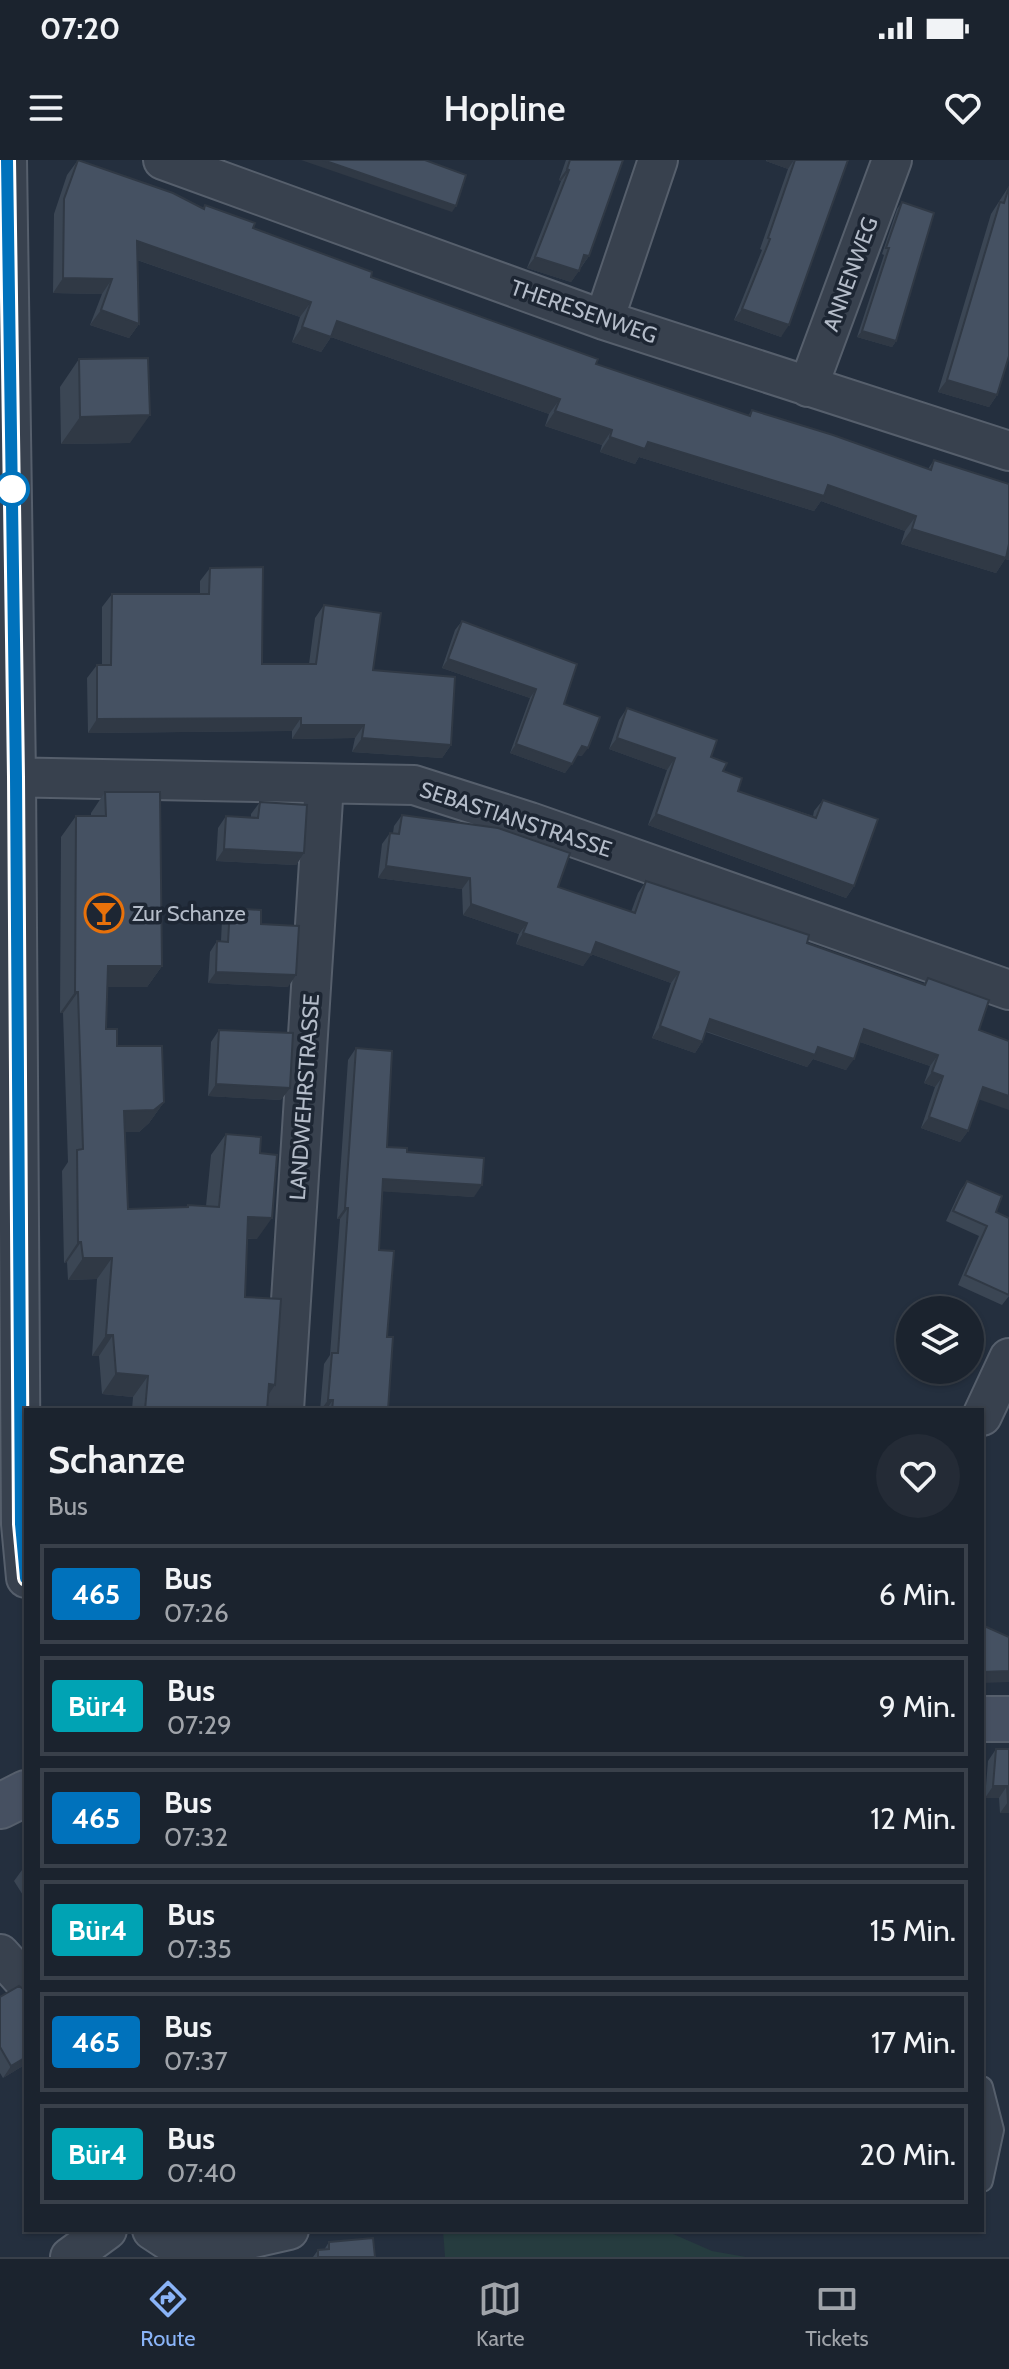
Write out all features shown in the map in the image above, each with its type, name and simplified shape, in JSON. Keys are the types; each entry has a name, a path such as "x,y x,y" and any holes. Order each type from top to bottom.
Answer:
{"street":[{"path":"7,160 10,1524 24,1571"},
{"path":"604,320 658,160"},
{"name":"ANNENWEG","path":"808,387 892,160"},
{"name":"THERESENWEG","path":"185,164 604,320 1009,451"},
{"name":"SEBASTIANSTRASSE","path":"8,777 414,785 530,822 1009,990"},
{"name":"LANDWEHRSTRASSE","path":"284,1408 324,784"},
{"path":"984,1412 1009,1358"},
{"path":"984,1719 1009,1719"},
{"path":"0,1806 24,1794"},
{"path":"0,1954 24,1981"},
{"path":"70,2257 104,2232"},
{"path":"155,2232 187,2253 280,2232"}],"lane":[{"path":"984,2095 993,2130 984,2172"}],"green space":[{"path":"443,2232 669,2232 712,2251 746,2257 445,2257"}],"building":[{"path":"78,160 173,193 204,209 205,205 255,223 253,228 372,272 371,277 598,359 596,364 750,416 752,410 833,435 931,470 934,460 1009,484 1009,544 1006,558 912,529 916,516 828,485 824,496 648,442 645,449 610,437 612,430 555,411 560,399 337,321 331,337 302,327 311,302 137,241 139,324 101,310 112,279 63,278 64,199"},
{"path":"323,160 425,160 466,175 456,206"},
{"path":"570,160 623,160 589,256 584,255 579,271 535,257 569,170"},
{"path":"795,160 848,160 789,325 742,309 770,239"},
{"path":"1009,187 1009,356 997,395 947,380 1000,202 1004,203"},
{"path":"902,202 934,213 896,341 862,331"},
{"path":"148,358 150,415 80,417 79,359"},
{"path":"263,567 262,664 316,664 324,605 381,613 373,670 455,677 451,745 362,738 364,725 301,725 301,718 97,719 97,665 111,665 112,594 209,594 210,568"},
{"path":"462,621 577,664 564,704 600,717 588,748 582,746 572,764 516,744 536,689 448,659"},
{"path":"627,708 717,740 711,757 727,763 723,771 742,778 738,791 816,818 823,800 878,819 854,886 656,814 675,758 617,738"},
{"path":"105,792 160,792 162,966 108,966 106,1029 117,1029 117,1046 162,1046 164,1102 154,1110 124,1111 128,1209 188,1205 219,1207 226,1134 261,1137 260,1153 277,1155 272,1218 248,1217 245,1297 281,1299 275,1385 269,1384 267,1408 145,1408 148,1376 116,1373 113,1335 106,1335 112,1258 83,1258 81,1242 78,1242 77,1150 83,1149 78,992 75,992 76,816 106,816"},
{"path":"260,802 307,805 304,853 224,849 226,816 258,818"},
{"path":"402,815 498,828 570,853 558,887 635,913 646,881 809,935 807,943 925,985 928,978 989,1000 979,1030 1009,1041 1009,1096 983,1087 968,1131 929,1117 943,1076 932,1072 938,1055 864,1029 854,1059 818,1047 815,1055 710,1019 702,1042 660,1026 679,972 596,942 591,955 523,933 527,923 471,904 470,878 386,866 390,833 399,834"},
{"path":"230,908 261,910 261,924 299,926 296,975 216,972 217,941 228,942"},
{"path":"219,1030 293,1033 290,1088 216,1084"},
{"path":"356,1048 392,1051 387,1147 407,1148 407,1152 484,1158 482,1185 383,1179 379,1250 394,1251 387,1337 393,1337 388,1408 332,1408 333,1400 328,1400 332,1353 338,1353 348,1208 345,1208"},
{"path":"967,1181 1002,1196 996,1212 1009,1218 1009,1295 965,1275 987,1226 953,1211"},
{"path":"984,1626 1009,1637 1009,1671 984,1672"},
{"path":"996,1749 1009,1749 1009,1802 1007,1786 993,1786"},
{"path":"19,1986 24,1990 24,2058 11,2066 0,2047 0,1997"},
{"path":"373,2238 375,2257 318,2257 318,2250 329,2249 329,2242"}],"bus line":[{"name":"465","path":"7,160 16,777 21,1524 24,1556"}],"place":[{"name":"Zur Schanze","path":"104,913"}]}
